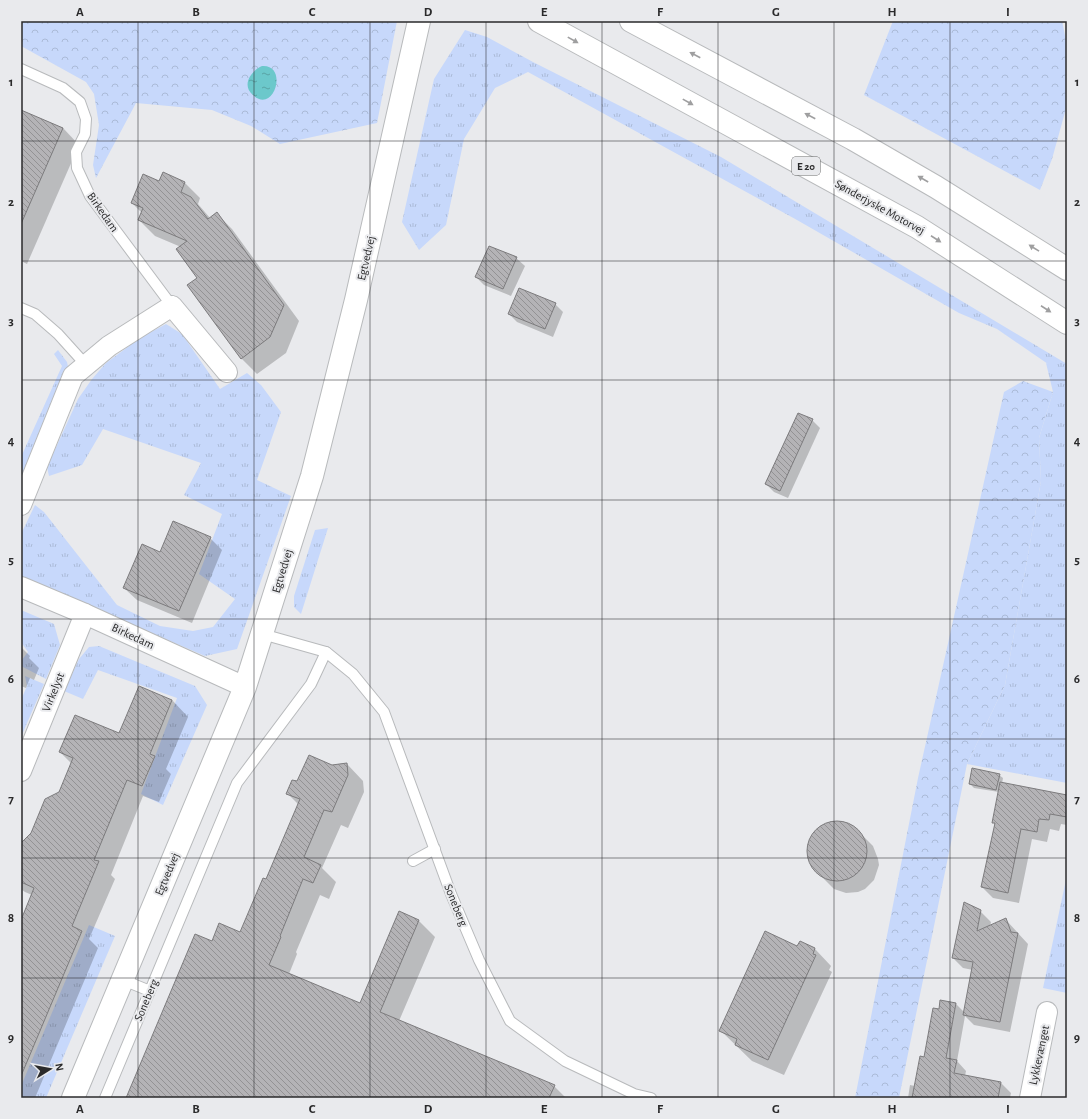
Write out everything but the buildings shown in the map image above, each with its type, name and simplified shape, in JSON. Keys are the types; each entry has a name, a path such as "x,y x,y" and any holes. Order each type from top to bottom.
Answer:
{"main road":[{"name":"Egtvedvej","path":"73,1098 245,687 314,469 356,300 420,21"},
{"name":"Sønderjyske Motorvej","path":"539,21 917,227 1067,323"},
{"path":"631,21 853,139 936,186 1067,269"}],"street":[{"path":"21,505 73,376 109,346 172,306"},
{"name":"Birkedam","path":"172,306 227,372"},
{"name":"Birkedam","path":"21,587 85,614 245,687"},
{"name":"Virkelyst","path":"21,771 85,614"},
{"name":"Lykkevænget","path":"1030,1098 1047,1012"}],"lane":[{"name":"Birkedam","path":"21,70 62,88 80,102 86,120 85,134 76,152 78,168 90,196 172,306"},
{"path":"21,308 35,314 58,334 86,365"},
{"name":"Soneberg","path":"262,634 326,652 353,674 384,712 451,894 479,960 510,1022 565,1061 634,1094 651,1098"},
{"name":"Soneberg","path":"105,1098 237,783 311,684 326,652"},
{"path":"413,861 435,849"},
{"path":"122,980 150,991"}],"green space":[{"path":"21,21 397,21 377,123 280,144 251,126 212,110 136,103 96,178 93,165 99,125 94,94 86,82 21,46"},
{"path":"893,21 1062,21 1067,45 1067,105 1052,159 1040,190 864,95"},
{"path":"465,30 487,37 533,62 721,157 1067,364 1067,783 967,764 1005,685 1041,481 1039,438 1053,392 1046,363 1048,364 997,329 959,313 797,220 528,72 495,88 464,139 446,225 419,250 402,222 434,79"},
{"path":"166,324 182,334 220,389 247,373 261,385 281,412 257,480 291,496 237,649 205,656 21,576 21,534 35,505 44,512 117,605 160,626 193,631 213,627 235,599 199,574 222,514 184,495 201,463 103,429 82,465 49,476 47,467 78,399 92,379 106,363 140,338"},
{"path":"58,350 67,362 69,371 21,478 21,457 62,366 54,354"},
{"path":"1023,381 1053,392 1039,438 1041,481 1005,685 967,764 899,1098 855,1098 918,778 1004,392"},
{"path":"328,528 301,614 294,607 294,596 315,530"},
{"path":"21,610 54,624 60,645 46,679 21,666 21,661 28,652 21,642"},
{"path":"99,646 195,686 207,705 163,805 141,794 177,698 98,670 83,699 64,691 79,659 89,647"},
{"path":"25,676 44,684 21,737 21,700 27,686"},
{"path":"1067,875 1067,993 1043,988"},
{"path":"89,925 115,936 46,1098 21,1098 21,1086"}],"water":[{"path":"262,66 270,67 275,72 277,80 276,87 267,99 261,99 253,95 249,91 248,87 251,75"}]}
